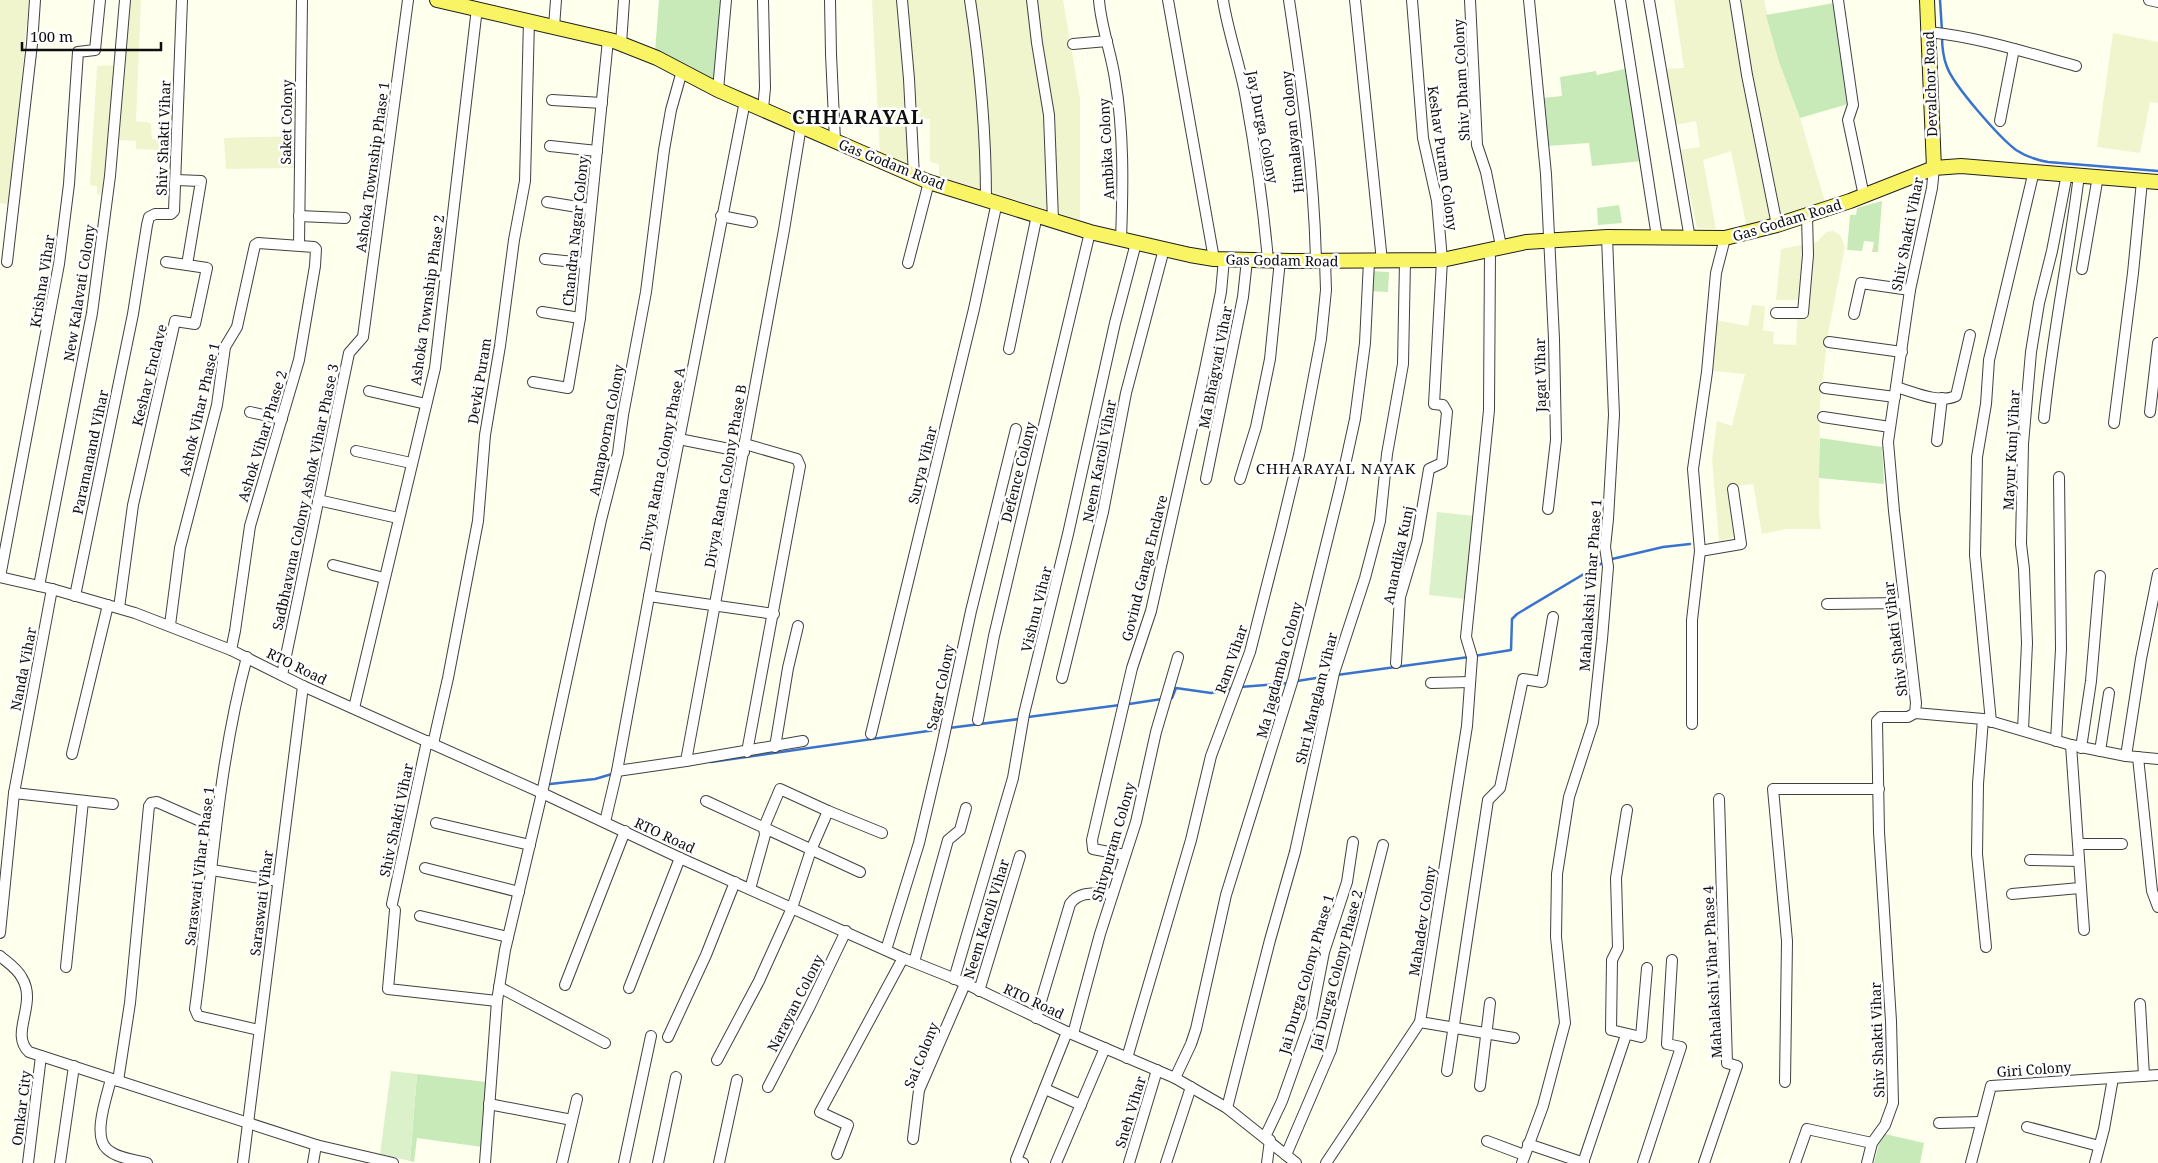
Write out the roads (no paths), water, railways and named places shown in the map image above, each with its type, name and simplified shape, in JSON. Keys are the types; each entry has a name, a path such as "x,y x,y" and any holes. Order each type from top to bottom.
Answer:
{"main road":[{"name":"Gas Godam Road","path":"437,0 484,6 554,27 615,42 657,58 718,90 928,182 1090,232 1190,256 1247,260 1442,260 1496,248 1548,241 1607,237 1725,238 1777,225 1864,196 1934,168 1961,166 2158,182"},
{"name":"Devalchor Road","path":"1927,0 1937,33 1934,168"}],"street":[{"path":"7,262 31,54 35,0"},
{"name":"Krishna Vihar","path":"0,577 59,264 69,184 78,52 95,50 100,0"},
{"name":"New Kalavati Colony","path":"39,586 92,313 110,176 125,0"},
{"name":"Shiv Shakti Vihar","path":"133,314 149,218 155,214 171,214 174,211 182,0"},
{"name":"Saket Colony","path":"299,245 302,0"},
{"name":"Ashoka Township Phase 1","path":"349,353 363,337 408,0"},
{"path":"554,27 556,0"},
{"name":"Chandra Nagar Colony","path":"533,382 568,388 580,318 584,263 602,103 624,0"},
{"path":"718,90 726,0"},
{"path":"763,0 766,88 763,109"},
{"path":"830,0 835,141"},
{"path":"902,0 909,80 914,176"},
{"name":"Surya Vihar","path":"871,734 972,319 991,200 977,50 970,0"},
{"path":"1032,0 1036,43 1049,115 1053,220"},
{"name":"Ambika Colony","path":"1099,0 1100,17 1115,78 1121,126 1123,193 1121,240"},
{"path":"1168,0 1219,259"},
{"name":"Jay Durga Colony","path":"1223,0 1226,24 1246,100 1274,260 1270,359 1256,427 1240,479"},
{"name":"Himalayan Colony","path":"1289,0 1302,85 1321,261"},
{"name":"Ma Jagdamba Colony","path":"1175,1078 1196,1029 1226,896 1293,678 1355,419 1375,261 1355,0"},
{"name":"Keshav Puram Colony","path":"1412,0 1423,138 1437,202 1442,260"},
{"name":"Shiv Dham Colony","path":"1470,0 1477,145 1486,172 1496,248 1489,410 1466,637 1472,657"},
{"name":"Jagat Vihar","path":"1529,0 1546,174 1554,339 1556,440 1548,509"},
{"path":"1620,0 1657,237"},
{"path":"1649,0 1690,239"},
{"path":"1735,0 1747,75 1777,225"},
{"path":"1838,0 1853,105 1848,120 1864,196"},
{"path":"2149,0 2158,2"},
{"name":"Ashoka Township Phase 2","path":"354,708 435,368 484,6"},
{"name":"Devki Puram","path":"430,743 448,678 478,521 484,435 525,181 529,20"},
{"path":"1937,33 2076,66"},
{"path":"1073,44 1107,41"},
{"path":"2000,121 2014,50"},
{"name":"Annapoorna Colony","path":"485,1163 497,1001 508,937 618,453 646,292 664,150 671,110 682,71"},
{"path":"552,100 602,103"},
{"name":"Divya Ratna Colony Phase A","path":"605,822 617,771 721,216 745,101"},
{"name":"Divya Ratna Colony Phase B","path":"686,761 745,448 801,126"},
{"path":"550,146 597,151"},
{"name":"Shiv Shakti Vihar","path":"1867,1163 1872,1143 1886,1125 1893,1103 1891,1021 1879,832 1877,721 1882,717 1908,717 1915,713 1916,703 1888,457 1890,427 1910,290 1932,188 1934,168"},
{"path":"1986,947 1976,854 1978,784 1987,720 1975,555 1977,458 1986,404 1989,360 2034,171"},
{"path":"2044,418 2048,377 2072,235 2073,174"},
{"name":"Mayur Kunj Vihar","path":"2023,730 2027,643 2021,544 2023,444 2031,352 2039,303 2073,174"},
{"path":"2082,269 2098,176"},
{"path":"166,262 187,265 201,182 176,180"},
{"path":"2114,422 2133,273 2142,181"},
{"path":"908,263 928,182"},
{"path":"547,202 590,209"},
{"path":"1008,349 1036,215"},
{"path":"1776,313 1803,313 1808,255 1806,215"},
{"path":"299,216 345,218"},
{"path":"721,216 752,222"},
{"name":"Defence Colony","path":"978,720 994,636 1090,232"},
{"name":"Mahalakshi Vihar Phase 1","path":"1523,1159 1543,1106 1565,1023 1556,937 1558,874 1569,797 1593,723 1602,639 1608,567 1605,547 1614,415 1607,237"},
{"path":"1692,724 1692,620 1700,551 1694,469 1707,372 1716,273 1725,238"},
{"name":"Ashok Vihar Phase 1","path":"170,625 180,548 217,405 225,346 238,327 255,245 258,243 299,245"},
{"name":"Vishnu Vihar","path":"954,979 1013,778 1024,714 1068,534 1115,323 1136,244"},
{"name":"Ashok Vihar Phase 2","path":"231,650 250,526 299,360 315,266 316,247 299,245"},
{"name":"Neem Karoli Vihar","path":"1062,678 1103,512 1126,393 1164,249"},
{"path":"545,259 584,263"},
{"name":"Govind Ganga Enclave","path":"1125,856 1093,849 1092,840 1132,668 1150,611 1174,510 1219,301 1219,259"},
{"name":"Ma Bhagvati Vihar","path":"1206,479 1243,298 1247,260"},
{"name":"Anandika Kunj","path":"1396,663 1400,597 1417,540 1428,469 1442,463 1447,412 1443,406 1434,404 1442,260"},
{"name":"Ram Vihar","path":"1127,1058 1191,840 1211,756 1250,652 1281,530 1299,455 1321,339 1326,290 1321,261"},
{"name":"Shri Manglam Vihar","path":"1227,1108 1270,940 1295,852 1334,673 1365,578 1380,521 1387,454 1403,364 1405,261"},
{"name":"Keshav Enclave","path":"119,608 133,505 175,321 196,324 207,268 187,265"},
{"path":"1854,314 1861,282 1910,290"},
{"path":"542,312 580,318"},
{"name":"Paramanand Vihar","path":"75,596 133,314"},
{"path":"1825,388 1896,392 1950,399 1956,396 1970,335"},
{"path":"1829,342 1902,352"},
{"path":"2150,412 2158,343"},
{"name":"Sadbhavana Colony Ashok Vihar Phase 3","path":"282,675 349,353"},
{"path":"369,391 426,404"},
{"path":"1937,441 1942,398"},
{"path":"250,412 282,419"},
{"path":"1823,417 1890,427"},
{"name":"Sagar Colony","path":"886,950 919,843 971,610 1016,429"},
{"path":"679,439 789,456 800,462 774,614 747,752"},
{"path":"356,451 411,463"},
{"path":"2056,741 2061,649 2059,477"},
{"path":"1700,551 1741,544 1733,489"},
{"path":"318,500 398,518"},
{"path":"333,566 384,578"},
{"path":"2126,756 2141,660 2158,574"},
{"path":"2084,930 2078,844 2076,746 2091,681 2100,576"},
{"name":"RTO Road","path":"0,577 119,608 170,625 247,657 304,686 542,793 680,858 954,979 1036,1018 1175,1078 1227,1108 1296,1163"},
{"name":"Nanda Vihar","path":"0,933 14,793 52,589"},
{"path":"649,596 774,614"},
{"path":"1827,604 1904,603"},
{"path":"72,754 108,605"},
{"path":"1447,1071 1488,800 1500,788 1523,679 1542,682 1552,617"},
{"path":"775,747 788,668 798,626"},
{"name":"Saraswati Vihar Phase 1","path":"247,657 236,699 216,828 196,1014 259,1030"},
{"name":"Shivpuram Colony","path":"1020,1161 1045,1089 1070,1033 1136,822 1156,732 1178,657"},
{"name":"Mahadev Colony","path":"1326,1163 1420,1022 1467,726 1472,657"},
{"path":"1430,683 1470,682"},
{"name":"Saraswati Vihar","path":"243,1163 304,686"},
{"path":"2100,752 2110,692"},
{"path":"1915,713 1987,720 2100,752 2158,759"},
{"path":"617,771 747,752 803,741"},
{"name":"Shiv Shakti Vihar","path":"430,743 393,907 388,989 497,1001"},
{"path":"2138,757 2152,891 2158,907"},
{"path":"1785,1082 1787,941 1773,789 1879,788"},
{"path":"750,889 764,835 764,827 780,789 882,833"},
{"path":"14,793 113,804"},
{"name":"Mahalakshi Vihar Phase 4","path":"1704,1163 1738,1066 1727,1064 1718,799"},
{"path":"66,966 82,801"},
{"path":"147,1163 125,1160 107,1150 100,1140 100,1126 114,1080 130,1003 149,806 151,803 157,802 216,828"},
{"path":"706,802 860,872"},
{"path":"914,962 948,840 960,830 966,808"},
{"path":"1627,810 1616,878 1618,948 1612,960 1611,1030 1641,1037 1647,968"},
{"path":"717,1060 759,982 792,908 811,850 828,811"},
{"path":"436,824 530,846"},
{"path":"565,986 590,916 625,832"},
{"name":"Jai Durga Colony Phase 1","path":"1267,1163 1267,1139 1311,1019 1324,952 1346,882 1353,842"},
{"path":"2078,844 2122,844"},
{"name":"Jai Durga Colony Phase 2","path":"1286,1155 1331,1050 1383,845"},
{"name":"Neem Karoli Vihar","path":"979,991 1020,856"},
{"path":"629,988 680,858"},
{"path":"2030,860 2079,861"},
{"path":"425,868 519,892"},
{"path":"212,870 278,881"},
{"path":"668,1038 706,955 735,882"},
{"path":"2012,894 2080,888"},
{"path":"1036,1018 1070,904 1077,896 1083,894 1113,893"},
{"path":"420,916 508,937"},
{"name":"Narayan Colony","path":"768,1087 846,931"},
{"path":"0,956 22,976 26,986 28,997 20,1039 23,1047 29,1052 316,1145 393,1163"},
{"path":"837,1154 848,1125 820,1112 903,958"},
{"path":"1643,1163 1681,1047 1667,1044 1672,960"},
{"name":"Sai Colony","path":"913,1139 919,1090 965,984"},
{"path":"499,987 605,1042"},
{"path":"1480,1086 1490,1003"},
{"path":"2140,1004 2144,1076"},
{"path":"1420,1022 1514,1038"},
{"path":"1528,1144 1584,1163 1626,1034"},
{"path":"624,1163 651,1036"},
{"path":"1056,1163 1105,1048"},
{"name":"Omkar City","path":"28,1163 41,1056"},
{"path":"60,1163 74,1066"},
{"name":"Sneh Vihar","path":"1129,1163 1157,1070"},
{"name":"Giri Colony","path":"1971,1163 1990,1086 2158,1075"},
{"path":"658,1163 676,1077"},
{"path":"2095,1163 2113,1078"},
{"path":"719,1163 737,1080"},
{"path":"1166,1163 1191,1087"},
{"path":"1045,1089 1081,1105"},
{"path":"562,1163 577,1099"},
{"path":"489,1104 572,1120"},
{"path":"1939,1123 1982,1122"},
{"path":"2026,1127 2099,1146"},
{"path":"1796,1163 1807,1129 1872,1143"},
{"path":"1487,1141 1523,1159"},
{"path":"313,1163 316,1145"}],"waterway":[{"path":"1940,0 1942,31"},
{"path":"1942,36 1947,67 1958,86 1978,111 2016,150 2031,158 2048,162 2158,171"},
{"path":"1612,559 1663,547 1690,544"},
{"path":"1474,656 1511,650 1512,619 1517,614 1604,562"},
{"path":"1337,675 1469,657"},
{"path":"1297,681 1329,676"},
{"path":"1240,687 1289,683"},
{"path":"1172,698 1176,688 1211,693 1233,688"},
{"path":"1129,704 1162,699"},
{"path":"1028,717 1120,705"},
{"path":"949,728 1019,719"},
{"path":"711,762 942,729"},
{"path":"550,784 595,779 612,774"}],"district":[{"name":"CHHARAYAL","path":"858,117"},
{"name":"CHHARAYAL NAYAK","path":"1336,468"}]}
